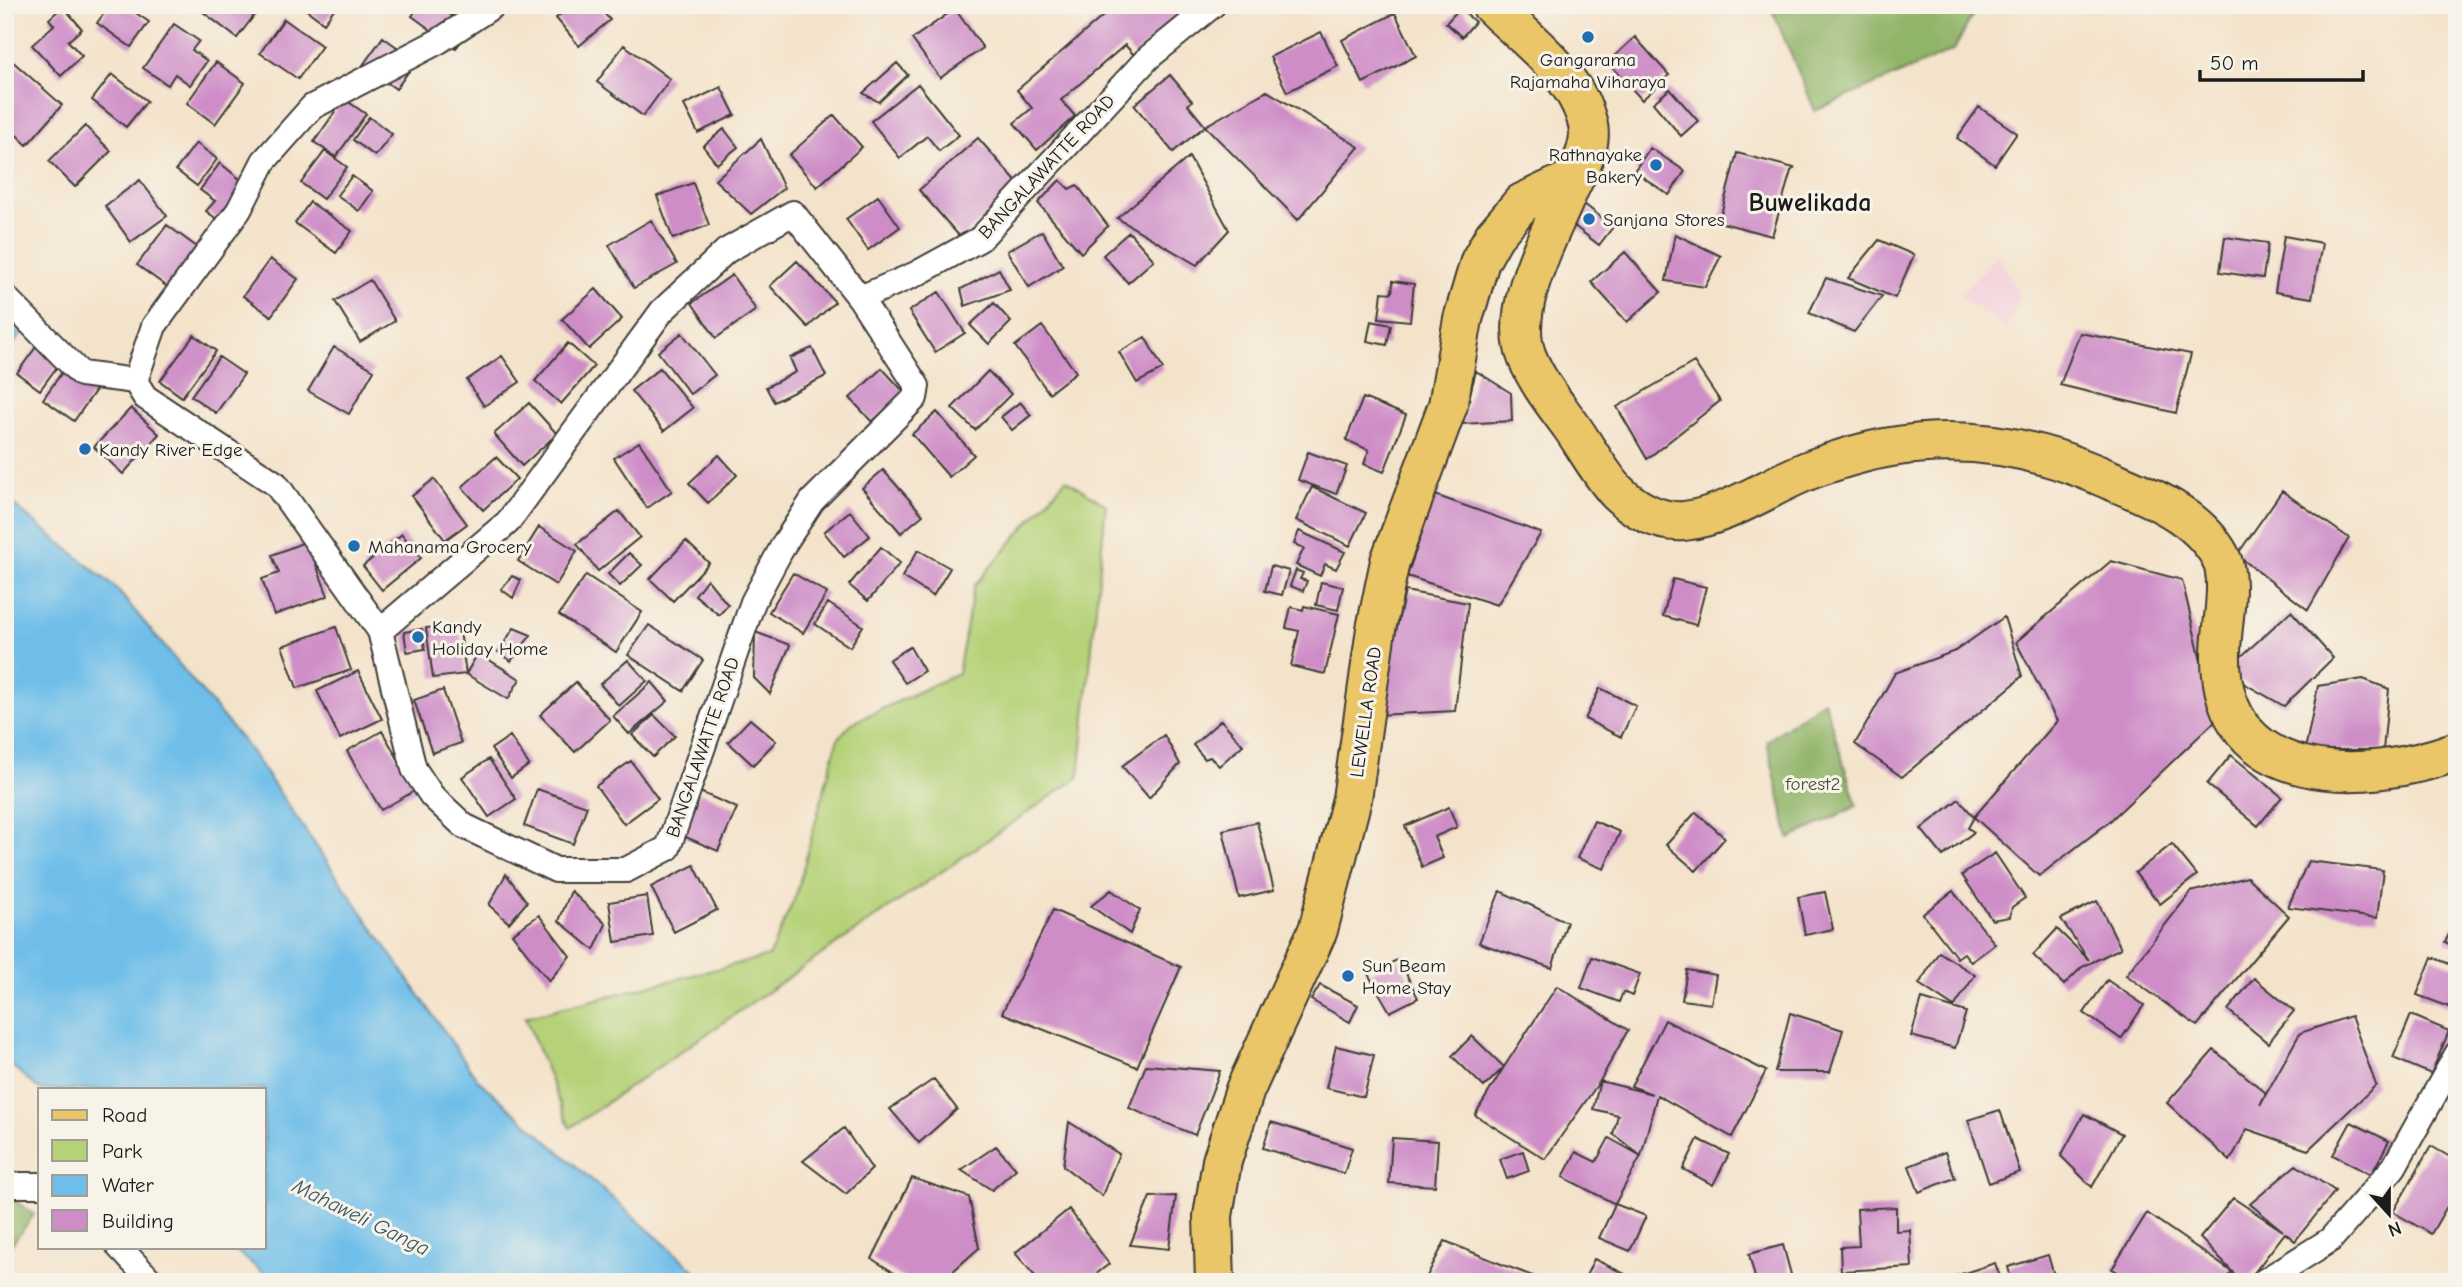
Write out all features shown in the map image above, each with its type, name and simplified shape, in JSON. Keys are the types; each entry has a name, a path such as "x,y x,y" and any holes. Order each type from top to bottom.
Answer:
{"main road":[{"path":"1491,5 1554,67 1580,105 1589,135 1525,300 1522,342 1527,359 1544,387 1616,491 1638,508 1661,520 1683,521 1713,514 1814,468 1891,447 1971,441 2019,447 2063,460 2157,499 2199,530 2222,558 2225,602 2221,654 2224,687 2239,727 2271,757 2308,769 2362,772 2423,764 2457,751"},
{"name":"LEWELLA ROAD","path":"1215,1282 1213,1216 1222,1161 1245,1090 1318,930 1352,799 1376,629 1390,561 1448,405 1463,319 1480,261 1494,236 1522,203 1573,179"}],"street":[{"path":"135,381 154,326 239,210 264,161 312,107 439,41 494,5"},
{"name":"BANGALAWATTE ROAD","path":"860,298 916,274 980,239 1148,58 1213,5"},
{"name":"BANGALAWATTE ROAD","path":"793,213 860,298 917,386 915,398 812,501 784,544 753,601 668,848 626,870 556,870 464,825 432,796 414,769 380,631 508,522 662,312 726,251 793,213"},
{"path":"5,297 82,374 135,381"},
{"path":"135,381 145,397 276,484 380,631"},
{"path":"2263,1282 2330,1240 2394,1167 2457,1054"},
{"path":"5,1185 38,1185"},
{"path":"119,1248 152,1282"}],"shaded area":[{"path":"1997,253 2020,298 2006,330 1960,295"}],"green space":[{"path":"1770,5 1978,5 1954,50 1815,111"},
{"path":"1066,479 1106,505 1079,777 570,1128 525,1017 769,956 796,895 838,738 852,723 958,673 974,586"},
{"name":"forest2","path":"1824,700 1857,806 1789,839 1767,741"},
{"path":"5,1193 34,1215 5,1253"}],"water":[{"path":"5,302 26,327 5,356"},
{"name":"Mahaweli Ganga","path":"5,491 17,508 115,587 247,746 478,1080 708,1282 275,1282 232,1248 266,1248 266,1088 38,1088 5,1060"}],"building":[{"path":"110,5 124,5 149,22 131,47 97,23"},
{"path":"194,5 262,5 237,38"},
{"path":"300,5 337,5 324,23"},
{"path":"420,5 437,5 470,29 456,48 412,16"},
{"path":"571,5 597,5 610,20 579,46 556,18"},
{"path":"1116,5 1192,5 1134,55 1125,45 1061,100 1075,116 1037,150 1014,123 1032,108 1017,90"},
{"path":"63,6 82,29 68,41 82,56 61,76 32,45 54,25 49,19"},
{"path":"1460,8 1475,22 1462,37 1446,23"},
{"path":"955,9 983,48 940,78 912,39"},
{"path":"1395,13 1416,56 1363,83 1342,40"},
{"path":"284,19 322,46 298,79 260,53"},
{"path":"174,24 199,41 192,50 207,61 190,85 175,74 168,85 143,68"},
{"path":"1321,32 1338,66 1287,92 1270,57"},
{"path":"383,37 416,61 396,89 363,65"},
{"path":"1635,37 1669,75 1642,100 1608,62"},
{"path":"624,45 670,79 643,116 597,82"},
{"path":"11,60 62,105 27,145 5,124 5,66"},
{"path":"216,62 245,83 215,124 187,103"},
{"path":"897,63 908,75 879,102 863,93"},
{"path":"112,74 147,101 126,127 92,100"},
{"path":"1170,75 1192,101 1188,105 1205,126 1173,152 1134,105"},
{"path":"918,84 959,135 939,151 927,136 900,158 871,121"},
{"path":"721,87 735,115 698,133 684,105"},
{"path":"1670,89 1698,121 1681,136 1653,103"},
{"path":"1267,91 1359,147 1298,220 1205,126"},
{"path":"344,99 366,114 336,157 314,142"},
{"path":"1979,107 2017,133 1995,165 1957,138"},
{"path":"834,115 862,147 817,187 789,155"},
{"path":"369,117 392,134 375,156 353,140"},
{"path":"85,126 111,151 75,187 49,161"},
{"path":"724,129 738,147 717,164 703,146"},
{"path":"978,138 1020,186 961,238 919,190"},
{"path":"761,139 784,188 751,214 715,180"},
{"path":"196,143 217,159 197,186 176,170"},
{"path":"1650,148 1685,171 1669,195 1634,171"},
{"path":"325,151 347,167 323,199 301,183"},
{"path":"1737,153 1794,168 1772,236 1719,222"},
{"path":"1189,157 1229,230 1197,265 1117,218"},
{"path":"220,163 257,193 230,229 206,211 215,201 200,190"},
{"path":"352,176 373,191 359,211 337,195"},
{"path":"140,180 167,216 131,242 105,206"},
{"path":"1060,180 1069,189 1077,185 1108,226 1081,253 1038,203"},
{"path":"693,183 709,225 673,239 657,196"},
{"path":"878,196 900,227 868,250 846,219"},
{"path":"310,202 352,231 336,253 295,223"},
{"path":"1583,203 1613,227 1599,245 1568,221"},
{"path":"651,220 677,264 634,288 609,245"},
{"path":"167,225 205,253 176,293 137,265"},
{"path":"1042,231 1063,266 1029,287 1007,251"},
{"path":"1129,232 1154,260 1128,283 1103,255"},
{"path":"1675,234 1721,256 1705,287 1666,281"},
{"path":"2284,236 2322,243 2312,298 2275,292"},
{"path":"2225,237 2268,243 2263,278 2220,272"},
{"path":"1879,240 1914,255 1895,298 1848,278"},
{"path":"1625,252 1661,292 1627,322 1591,282"},
{"path":"270,259 298,279 271,316 243,296"},
{"path":"797,261 835,302 808,327 770,286"},
{"path":"999,269 1010,290 965,306 961,289"},
{"path":"732,275 756,310 716,338 692,303"},
{"path":"1826,278 1882,296 1854,332 1809,313"},
{"path":"370,280 395,321 360,342 335,301"},
{"path":"1393,281 1414,284 1410,321 1379,318 1382,292 1392,293"},
{"path":"596,289 622,319 589,349 562,319"},
{"path":"939,292 965,333 935,352 909,311"},
{"path":"994,303 1011,322 989,344 970,325"},
{"path":"1371,321 1391,325 1387,345 1367,341"},
{"path":"1042,326 1076,372 1049,393 1015,346"},
{"path":"47,332 70,349 40,390 17,373"},
{"path":"682,333 715,375 690,394 658,352"},
{"path":"2080,333 2191,354 2176,413 2060,385"},
{"path":"194,335 216,351 182,397 160,381"},
{"path":"1145,337 1163,369 1137,383 1119,352"},
{"path":"568,343 594,366 561,404 535,381"},
{"path":"334,347 374,370 349,414 308,391"},
{"path":"812,348 826,376 774,402 766,387 796,372 790,358"},
{"path":"502,356 520,382 484,406 467,380"},
{"path":"219,357 244,374 216,413 191,396"},
{"path":"1694,362 1720,401 1647,459 1617,407"},
{"path":"68,364 98,387 74,421 43,399"},
{"path":"660,368 693,408 664,431 631,391"},
{"path":"882,368 904,392 872,422 850,398"},
{"path":"988,371 1011,394 975,430 952,408"},
{"path":"1476,371 1511,393 1512,421 1462,424"},
{"path":"1363,398 1406,415 1384,472 1364,464 1369,450 1346,440"},
{"path":"1020,402 1031,415 1012,430 1001,417"},
{"path":"529,403 557,434 522,466 494,434"},
{"path":"131,408 159,434 123,474 94,447"},
{"path":"937,412 974,455 949,477 912,434"},
{"path":"639,442 672,491 647,508 614,458"},
{"path":"1308,452 1347,466 1336,494 1298,480"},
{"path":"719,455 737,475 708,503 689,483"},
{"path":"496,457 517,479 483,510 462,487"},
{"path":"883,470 923,515 901,533 862,488"},
{"path":"434,479 467,524 445,540 412,496"},
{"path":"1312,487 1366,513 1350,546 1296,520"},
{"path":"2282,491 2349,538 2308,610 2237,555"},
{"path":"1435,495 1541,533 1497,605 1407,576"},
{"path":"619,511 640,537 598,571 577,544"},
{"path":"850,511 870,536 844,557 824,532"},
{"path":"539,527 577,551 556,585 518,561"},
{"path":"1299,531 1345,552 1336,569 1325,564 1320,576 1296,565 1304,548 1294,544"},
{"path":"402,534 421,558 382,590 363,566"},
{"path":"307,541 328,596 274,615 262,579 279,573 272,555"},
{"path":"686,541 709,563 673,601 650,579"},
{"path":"881,547 900,563 868,601 849,585"},
{"path":"918,550 950,568 933,596 902,577"},
{"path":"629,553 642,565 620,586 608,574"},
{"path":"2111,561 2182,580 2215,721 2109,822 2039,876 1974,817 2057,721 2016,642"},
{"path":"1271,566 1289,571 1282,595 1265,591"},
{"path":"1296,570 1303,573 1300,579 1307,581 1303,591 1290,586"},
{"path":"793,573 827,593 803,633 769,612"},
{"path":"586,575 642,612 616,652 559,615"},
{"path":"512,576 521,580 513,598 501,589"},
{"path":"707,579 728,605 719,615 695,595"},
{"path":"1673,579 1706,587 1696,625 1663,616"},
{"path":"1321,582 1343,587 1338,610 1316,605"},
{"path":"1405,591 1468,603 1455,711 1377,715"},
{"path":"828,603 863,626 850,647 815,624"},
{"path":"1304,606 1339,614 1325,674 1291,666 1299,631 1286,628 1291,607 1303,610"},
{"path":"2291,611 2333,658 2284,706 2224,672"},
{"path":"2004,617 2022,676 2014,684 1902,777 1855,744 1895,673 1955,651"},
{"path":"459,624 466,674 433,678 426,628"},
{"path":"649,625 703,660 683,691 628,655"},
{"path":"336,627 351,670 297,688 282,646"},
{"path":"514,628 531,635 511,661 498,652"},
{"name":"Kandy Holiday Home","path":"422,629 425,649 407,652 404,632"},
{"path":"755,632 790,645 770,694 754,678"},
{"path":"910,647 924,671 905,683 889,660"},
{"path":"478,653 520,679 508,699 466,674"},
{"path":"628,660 647,681 619,706 600,684"},
{"path":"358,671 382,719 340,739 317,691"},
{"path":"2363,679 2389,689 2383,750 2305,750 2318,686"},
{"path":"576,682 610,720 575,752 540,715"},
{"path":"652,682 668,701 629,734 613,716"},
{"path":"1600,688 1636,706 1621,737 1585,719"},
{"path":"443,690 461,743 432,753 414,700"},
{"path":"654,715 675,736 653,757 632,735"},
{"path":"750,719 776,741 753,765 728,742"},
{"path":"1221,720 1243,745 1219,766 1210,757 1205,759 1193,745"},
{"path":"382,731 416,790 381,810 347,751"},
{"path":"1164,735 1180,764 1149,798 1122,766"},
{"path":"510,736 529,765 511,778 491,749"},
{"path":"2231,755 2282,797 2258,826 2207,784"},
{"path":"489,759 516,799 489,817 462,777"},
{"path":"631,761 658,799 624,824 596,786"},
{"path":"537,789 587,806 573,844 524,826"},
{"path":"700,792 737,808 718,851 681,835"},
{"path":"1959,799 1974,817 1968,828 1974,832 1943,856 1921,829"},
{"path":"1449,807 1457,827 1434,837 1443,858 1422,867 1405,826"},
{"path":"1696,812 1725,838 1696,871 1666,845"},
{"path":"1594,821 1620,832 1604,869 1577,858"},
{"path":"1257,822 1274,890 1239,898 1223,830"},
{"path":"2172,844 2197,875 2160,904 2135,873"},
{"path":"1995,853 2025,898 2012,907 2010,917 1992,920 1962,875"},
{"path":"2308,861 2383,870 2377,918 2288,907"},
{"path":"694,865 717,910 674,932 651,887"},
{"path":"506,874 527,902 509,923 489,905"},
{"path":"2247,877 2289,916 2197,1026 2126,975 2191,892"},
{"path":"1111,890 1140,910 1130,934 1091,906"},
{"path":"571,891 606,924 594,950 559,921"},
{"path":"1500,891 1567,922 1552,968 1479,943"},
{"path":"1953,891 1995,944 1971,962 1964,953 1957,958 1923,914"},
{"path":"1825,892 1833,929 1805,935 1798,897"},
{"path":"647,896 653,936 615,942 609,902"},
{"path":"2097,901 2121,948 2082,967 2064,985 2033,955 2057,929 2089,960 2061,919"},
{"path":"1053,910 1181,967 1137,1067 1002,1013"},
{"path":"539,915 570,956 549,981 512,934"},
{"path":"2457,919 2457,948 2445,942"},
{"path":"1939,952 1975,975 1954,1007 1919,984"},
{"path":"1592,957 1640,974 1632,996 1623,992 1619,1002 1581,988"},
{"path":"2432,957 2457,967 2455,1009 2417,995"},
{"path":"1399,959 1418,998 1390,1012 1368,974"},
{"path":"1687,970 1716,975 1711,1004 1682,1000"},
{"path":"2254,978 2294,1011 2268,1043 2228,1010"},
{"path":"2107,980 2144,1005 2121,1039 2084,1013"},
{"path":"1320,985 1358,1005 1350,1022 1311,1000"},
{"path":"1557,986 1628,1030 1600,1081 1545,1159 1475,1115"},
{"path":"1922,999 1966,1012 1955,1048 1911,1036"},
{"path":"1790,1013 1843,1030 1830,1072 1775,1072"},
{"path":"2411,1015 2449,1031 2431,1074 2393,1058"},
{"path":"2351,1016 2376,1085 2308,1150 2247,1129 2230,1161 2167,1103 2214,1050 2266,1093 2260,1105 2300,1033"},
{"path":"1665,1020 1766,1071 1732,1137 1657,1095 1641,1156 1613,1134 1618,1115 1593,1109 1600,1081 1652,1094 1631,1086"},
{"path":"1472,1036 1504,1067 1484,1087 1452,1056"},
{"path":"1336,1046 1374,1055 1364,1097 1326,1088"},
{"path":"1146,1065 1220,1071 1195,1135 1129,1108"},
{"path":"934,1079 957,1109 919,1143 890,1109"},
{"path":"2000,1110 2020,1172 1989,1183 1968,1120"},
{"path":"2084,1114 2122,1134 2092,1187 2061,1156"},
{"path":"1069,1122 1119,1154 1102,1196 1063,1166"},
{"path":"1271,1122 1352,1148 1344,1174 1263,1148"},
{"path":"2351,1122 2389,1141 2371,1175 2333,1155"},
{"path":"844,1128 872,1169 846,1194 803,1161"},
{"path":"1392,1138 1438,1141 1435,1186 1389,1183"},
{"path":"1609,1138 1641,1156 1615,1204 1563,1177 1576,1152 1596,1162"},
{"path":"1698,1139 1729,1154 1713,1185 1683,1169"},
{"path":"996,1146 1016,1169 992,1190 961,1170"},
{"path":"2431,1146 2457,1161 2457,1189 2431,1234 2393,1212"},
{"path":"1523,1151 1529,1171 1507,1179 1500,1159"},
{"path":"1945,1152 1955,1178 1919,1192 1909,1166"},
{"path":"2296,1165 2335,1191 2295,1241 2285,1233 2247,1282 2242,1282 2200,1238 2233,1198 2283,1231 2250,1204"},
{"path":"912,1178 969,1197 979,1248 941,1282 909,1282 872,1259"},
{"path":"1176,1196 1169,1249 1130,1245 1150,1197"},
{"path":"1615,1204 1646,1216 1630,1251 1599,1238"},
{"path":"1896,1207 1896,1231 1910,1230 1912,1267 1841,1271 1840,1247 1859,1246 1857,1209"},
{"path":"1069,1209 1109,1264 1086,1282 1040,1282 1015,1253"},
{"path":"2147,1213 2232,1272 2223,1282 2136,1282 2112,1269"},
{"path":"1445,1241 1506,1266 1549,1282 1424,1282"},
{"path":"1783,1245 1793,1282 1756,1282 1749,1254"},
{"path":"2048,1255 2056,1282 2012,1282 2008,1267"},
{"path":"1594,1259 1629,1276 1626,1282 1583,1282"},
{"path":"1995,1263 2002,1282 1940,1282 1940,1281"}],"place":[{"name":"Gangarama Rajamaha Viharaya","path":"1588,37"},
{"name":"Rathnayake Bakery","path":"1656,165"},
{"name":"Sanjana Stores","path":"1589,219"},
{"name":"Kandy River Edge","path":"85,449"},
{"name":"Mahanama Grocery","path":"354,546"},
{"name":"Kandy Holiday Home","path":"418,637"},
{"name":"Sun Beam Home Stay","path":"1348,976"}],"district":[{"name":"Buwelikada","path":"1810,202"}]}
